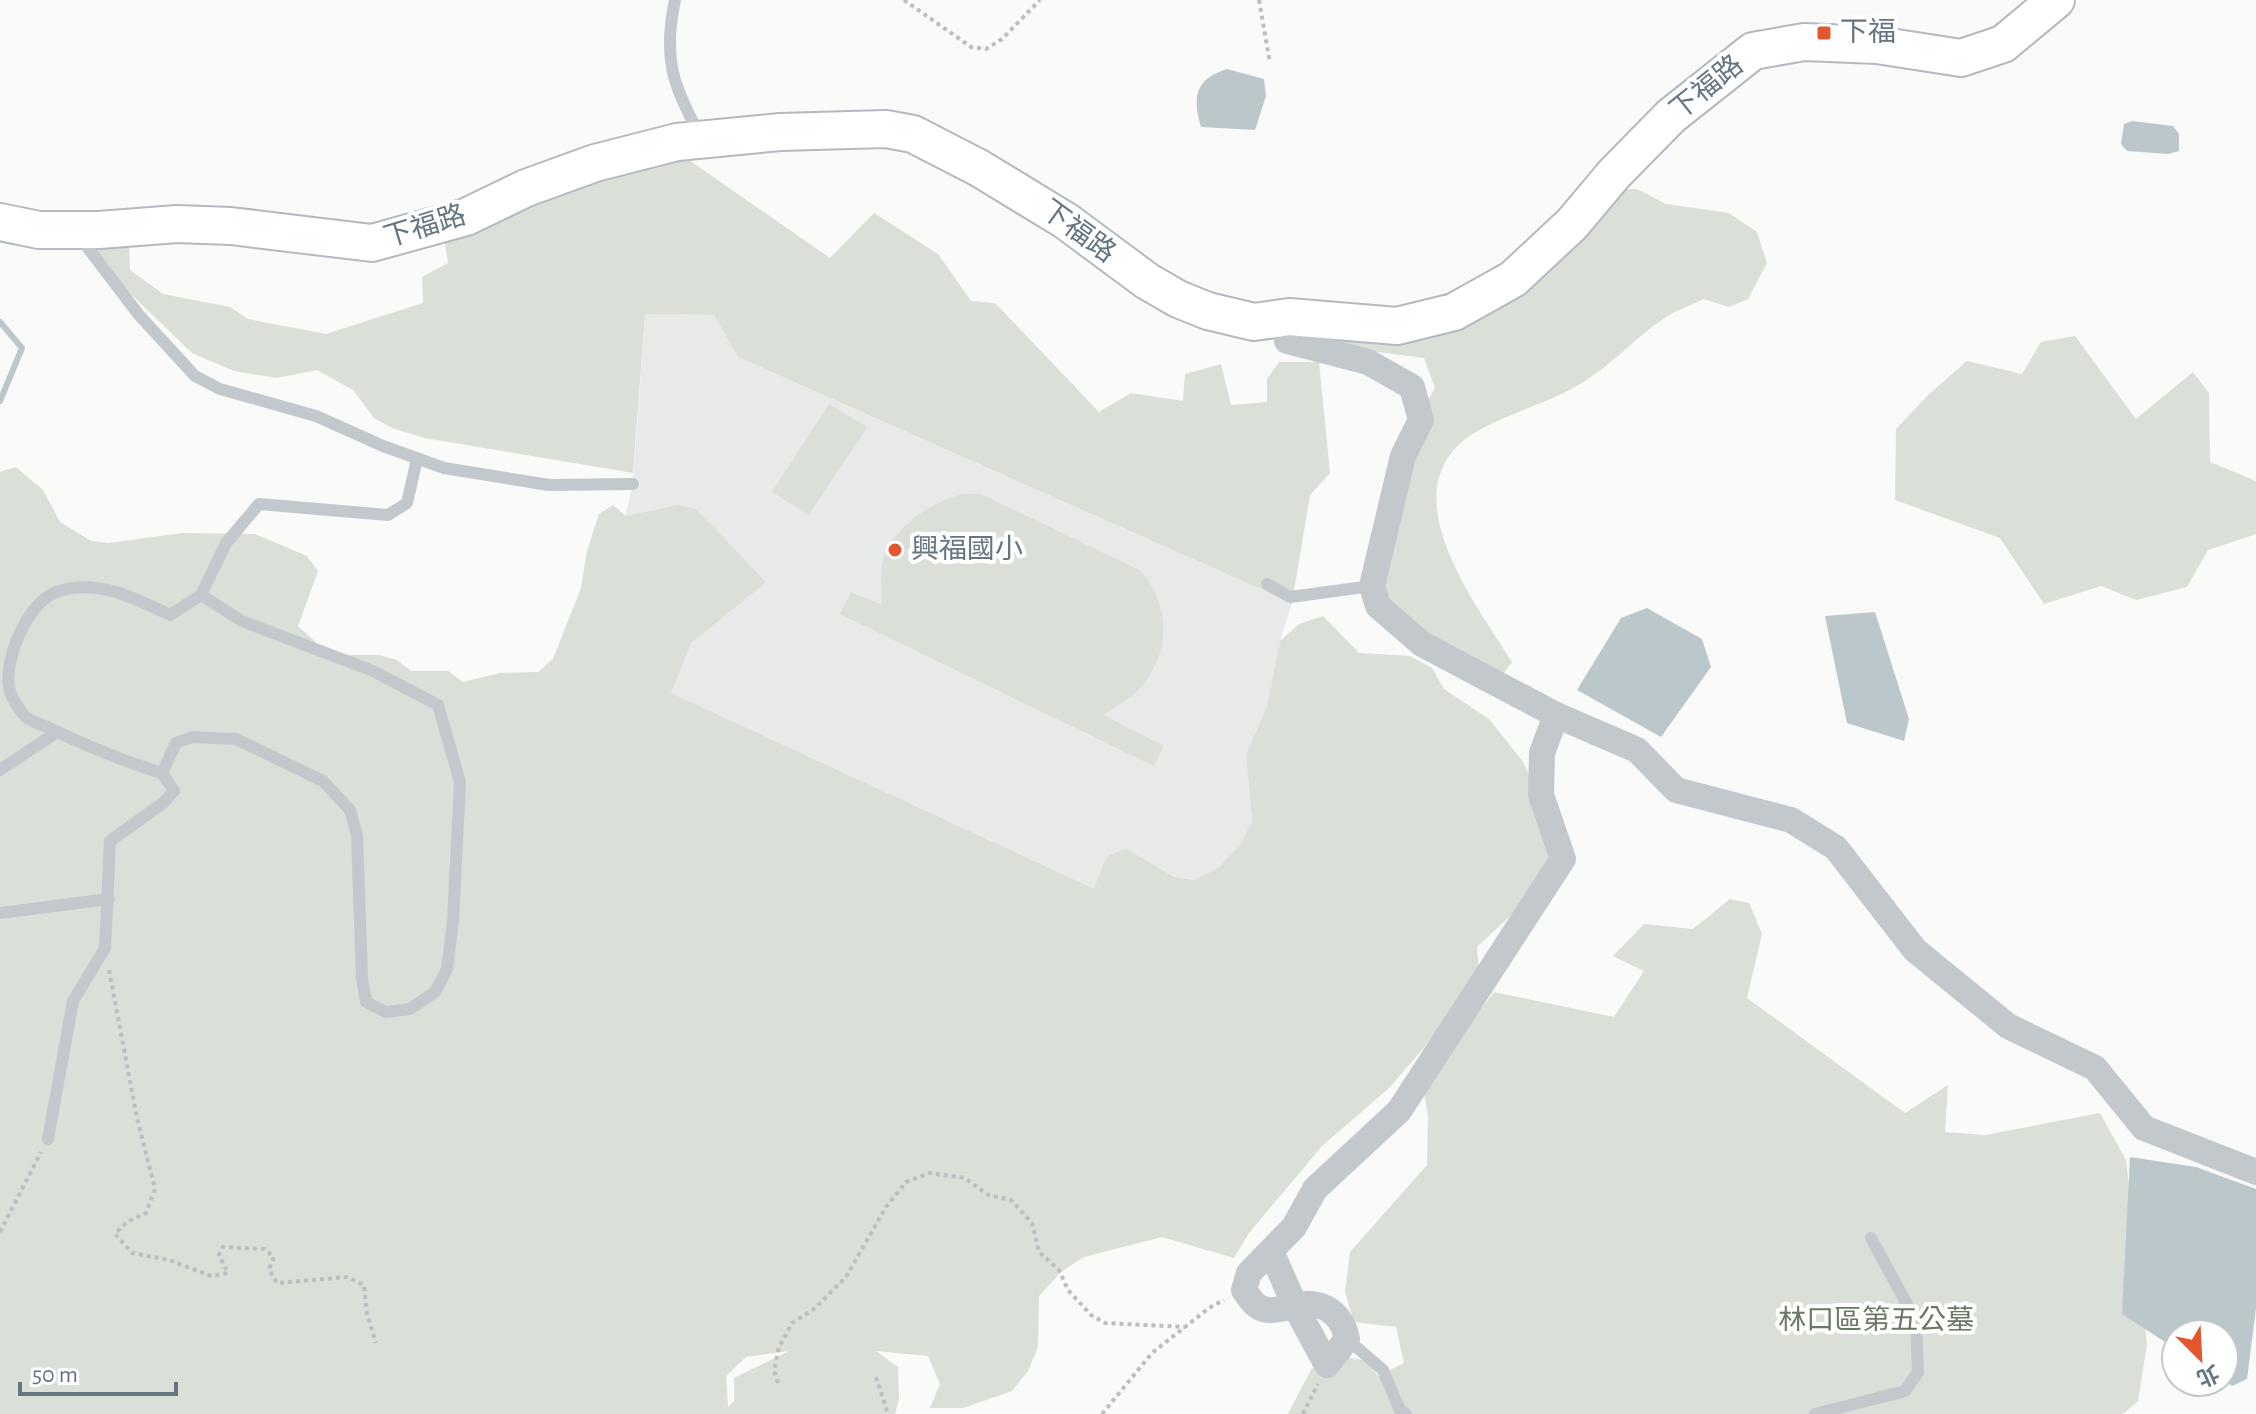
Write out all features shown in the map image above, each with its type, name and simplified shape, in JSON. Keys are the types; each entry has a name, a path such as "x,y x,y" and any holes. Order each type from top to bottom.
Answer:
{"main road":[{"name":"下福路","path":"0,222 39,230 177,224 231,226 372,243 466,217 526,188 595,163 701,138 886,129 913,134 1030,197 1147,281 1178,299 1225,317 1254,322 1289,317 1397,326 1454,312 1513,279 1572,224 1614,174 1671,116 1753,51 1804,42 1877,45 1961,58 2003,44 2056,0"}],"street":[{"path":"1289,317 1287,341 1368,362 1412,387 1421,420 1403,456 1372,586 1378,606 1422,644 1556,715 1637,750 1676,790 1791,820 1836,848 1915,950 2008,1026 2095,1068 2144,1128 2256,1172"},
{"path":"1271,1251 1295,1306 1327,1365 1347,1339 1344,1324 1333,1312 1308,1304 1295,1306 1266,1310 1253,1304 1244,1290 1249,1273 1294,1227 1315,1189 1399,1111 1563,859 1541,795 1542,753 1556,715"}],"lane":[{"path":"675,0 669,29 669,65 685,108 701,138"},
{"path":"73,230 139,315 195,376 220,389 316,416 444,468 549,485 633,484"},
{"path":"48,1139 73,1001 105,948 110,841 163,803 174,791 162,773 118,760 24,717 9,689 9,663 19,635 37,605 54,593 85,588 128,594 170,615 201,595 226,543 259,504 388,515 407,503 417,459"},
{"path":"1267,584 1290,597 1372,586"},
{"path":"162,773 176,743 192,737 236,739 323,781 350,810 357,835 362,978 366,1002 386,1012 410,1009 435,992 447,969 453,921 460,782 438,705 373,671 242,621 201,595"},
{"path":"0,770 57,732"},
{"path":"0,913 109,899"},
{"path":"1815,1414 1905,1391 1918,1372 1916,1321 1871,1238"},
{"path":"1347,1339 1383,1370 1400,1410 1406,1414"}],"path":[{"path":"904,0 971,47 986,49 1002,39 1040,0"},
{"path":"1259,0 1270,63"},
{"path":"105,948 137,1118 155,1189 146,1213 127,1222 115,1234 132,1253 169,1260 211,1276 228,1273 219,1255 223,1247 264,1249 274,1257 269,1269 277,1283 347,1277 364,1285 367,1314 376,1343"},
{"path":"0,1232 48,1139"},
{"path":"778,1383 774,1371 779,1347 792,1323 814,1309 846,1277 886,1207 906,1182 930,1173 965,1178 988,1195 1011,1200 1032,1223 1039,1252 1059,1270 1068,1290 1091,1315 1105,1323 1185,1327"},
{"path":"1102,1414 1152,1353 1209,1308 1244,1290"},
{"path":"1303,1414 1327,1365"},
{"path":"876,1377 888,1414"}],"shaded area":[{"path":"1227,69 1264,79 1266,96 1255,130 1201,127 1197,107 1199,90 1208,78"},
{"path":"2132,121 2173,126 2179,134 2179,151 2168,154 2127,151 2121,144 2124,124"},
{"name":"興福國小","path":"645,314 714,315 738,357 1292,603 1280,641 1267,706 1246,754 1252,821 1240,845 1218,868 1194,880 1176,877 1125,848 1106,857 1094,890 670,693 583,692 633,484"},
{"path":"1647,608 1702,639 1711,667 1661,737 1577,690 1621,618"},
{"path":"1875,612 1909,719 1904,741 1847,723 1825,616"},
{"path":"2130,1157 2196,1167 2256,1189 2256,1308 2247,1379 2240,1382 2240,1318 2160,1318 2160,1339 2122,1314"}],"green space":[{"path":"673,149 830,258 874,213 938,254 971,301 995,303 1099,412 1131,393 1183,401 1185,374 1221,364 1231,405 1267,402 1267,379 1279,362 1319,362 1330,473 1310,495 1292,603 738,357 714,315 645,314 633,473 425,438 392,428 374,418 353,390 317,370 276,378 234,371 192,353 110,274 89,237 129,234 130,270 163,294 230,307 248,319 326,334 423,303 422,277 448,263 441,218"},
{"path":"1612,189 1637,189 1666,204 1729,213 1757,232 1767,263 1748,299 1729,307 1704,299 1670,314 1585,381 1474,433 1449,456 1438,484 1438,514 1446,546 1461,578 1512,662 1497,682 1379,614 1399,452 1435,388 1424,358 1339,347 1336,332 1416,331"},
{"path":"2075,336 2136,419 2193,372 2209,393 2210,462 2256,481 2256,534 2208,550 2187,587 2136,600 2101,586 2044,604 2000,538 1895,500 1896,429 1928,395 1967,361 2022,374 2041,342"},
{"path":"829,404 867,427 809,515 772,492"},
{"path":"16,467 43,490 60,522 91,541 109,543 182,533 255,534 307,556 318,571 298,626 323,649 341,655 379,655 397,660 411,671 448,671 463,682 500,673 538,672 553,659 581,588 587,551 599,514 613,505 626,516 678,505 696,509 766,582 691,643 671,693 1094,889 1106,857 1125,848 1175,877 1194,880 1218,868 1240,845 1252,821 1246,754 1267,706 1280,641 1299,624 1323,616 1359,653 1410,656 1432,668 1444,689 1489,719 1524,763 1553,835 1552,862 1540,888 1477,947 1479,973 1423,1049 1388,1089 1322,1146 1249,1233 1234,1258 1162,1237 1084,1257 1061,1272 1039,1296 1038,1347 1028,1371 1012,1391 963,1408 930,1408 940,1384 928,1356 876,1351 898,1367 899,1399 895,1414 0,1414 0,472","holes":["789,1351 734,1378 734,1401 728,1407 726,1376 746,1357"]},
{"path":"963,494 981,494 1141,571 1151,584 1162,613 1159,656 1139,690 1103,715 1164,746 1154,766 840,614 851,592 882,605 882,566 891,543 928,508"},
{"name":"林口區第五公墓","path":"1730,899 1749,903 1762,934 1747,998 1905,1113 1948,1085 1945,1132 1986,1135 2100,1113 2126,1160 2147,1345 2138,1401 2123,1414 1288,1414 1312,1368 1332,1374 1346,1357 1367,1361 1378,1376 1404,1363 1396,1327 1354,1322 1345,1292 1350,1252 1427,1165 1428,1116 1423,1086 1494,992 1614,1017 1644,971 1613,956 1644,924 1693,929"}],"waterway":[{"path":"0,322 22,348 0,401"}],"place":[{"name":"下福","path":"1824,33"},
{"name":"興福國小","path":"895,550"}]}
